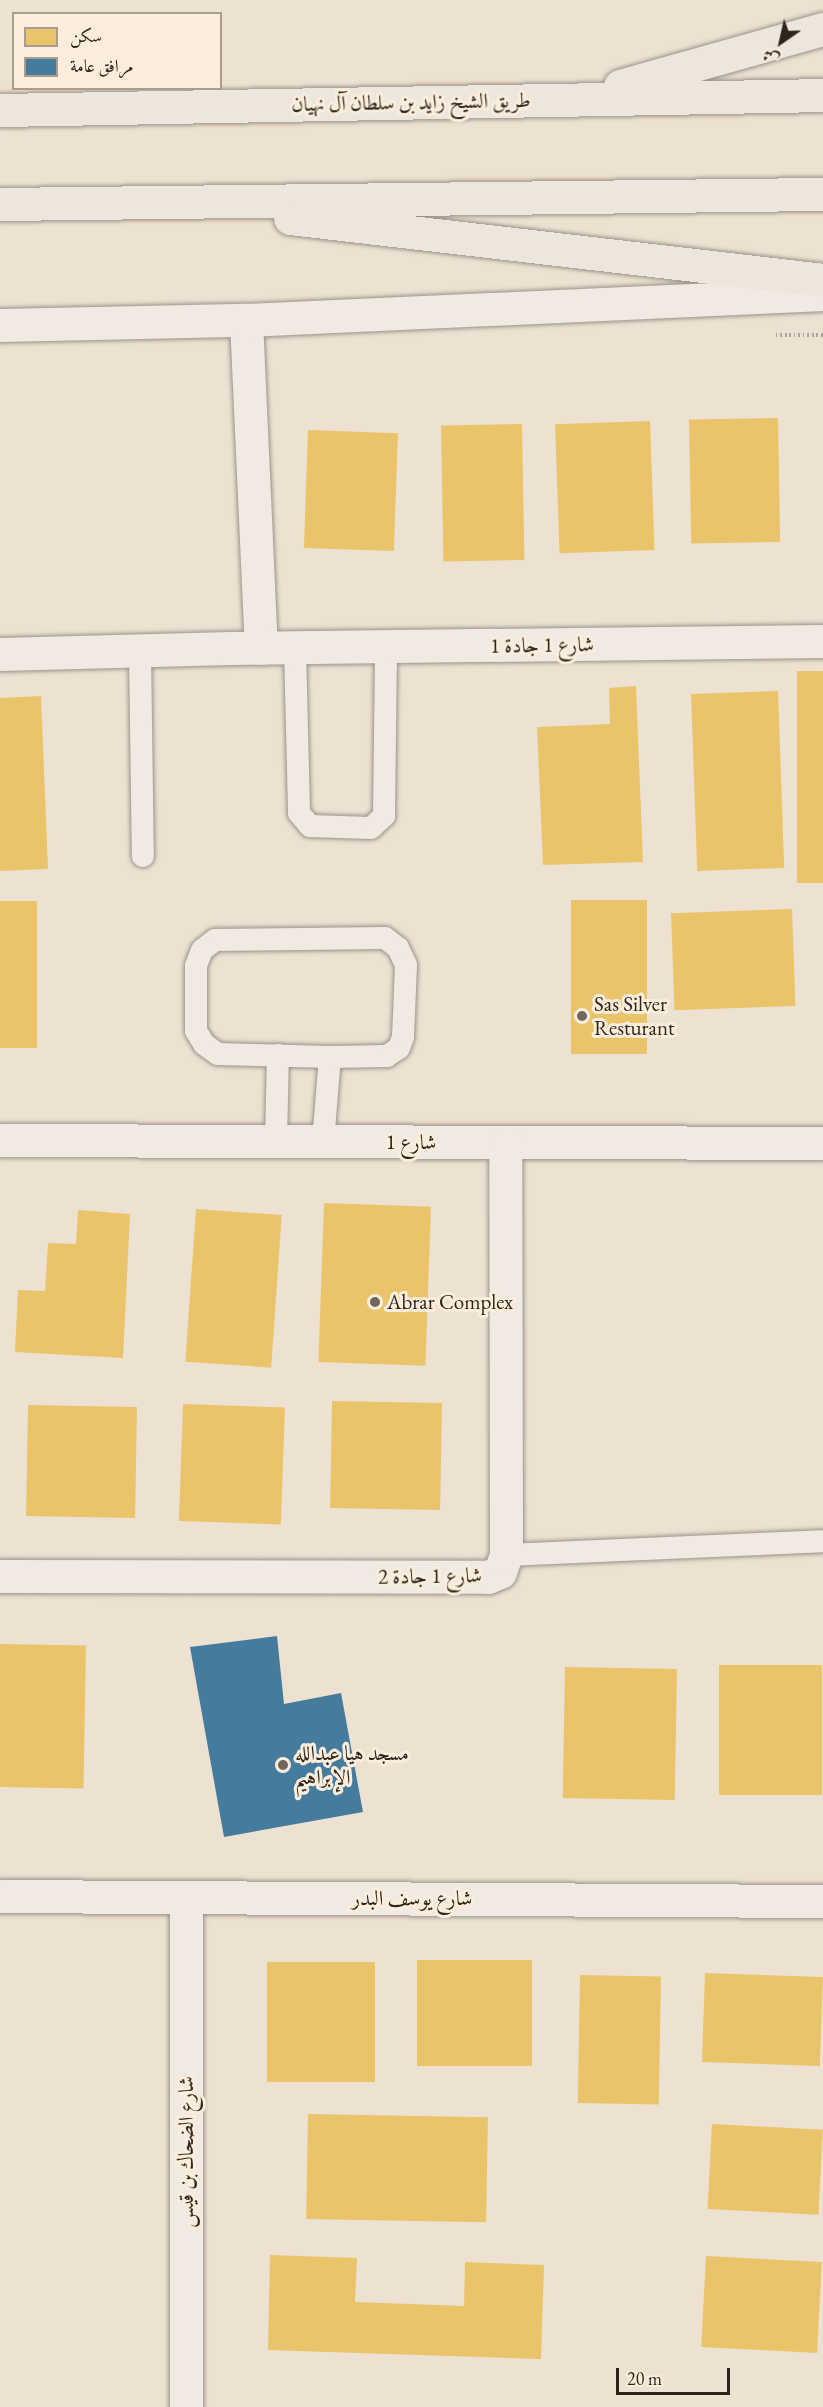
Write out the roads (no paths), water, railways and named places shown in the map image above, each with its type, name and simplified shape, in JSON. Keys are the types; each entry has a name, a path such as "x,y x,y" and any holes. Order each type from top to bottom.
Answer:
{"highway":[{"path":"575,99 823,29"},
{"name":"طريق الشيخ زايد بن سلطان آل نهيان","path":"0,110 823,95"},
{"path":"0,204 823,194"},
{"path":"154,202 823,280"}],"street":[{"path":"0,325 246,320 823,294"},
{"path":"246,320 261,648"},
{"name":"شارع 1 جادة 1","path":"0,654 386,646 823,641"},
{"name":"شارع 1","path":"0,1140 823,1143"},
{"name":"شارع 1 جادة 2","path":"0,1576 488,1578 500,1572 506,1555 505,1142"},
{"name":"شارع يوسف البدر","path":"0,1896 823,1901"},
{"name":"شارع الضحاك بن قيس","path":"186,1897 186,2407"}],"lane":[{"path":"295,648 299,813 310,826 371,828 384,816 386,646"},
{"path":"140,651 143,856"},
{"path":"385,938 398,948 406,965 403,1037 399,1048 387,1056 278,1055 218,1054 204,1044 196,1031 196,966 202,950 215,940 385,938"},
{"path":"276,1141 278,1055"},
{"path":"323,1142 330,1057"},
{"path":"506,1555 823,1541"}],"place":[{"name":"Sas Silver Resturant","path":"582,1016"},
{"name":"Abrar Complex","path":"375,1302"},
{"name":"مسجد هيا عبدالله الإبراهيم","path":"283,1765"}]}
